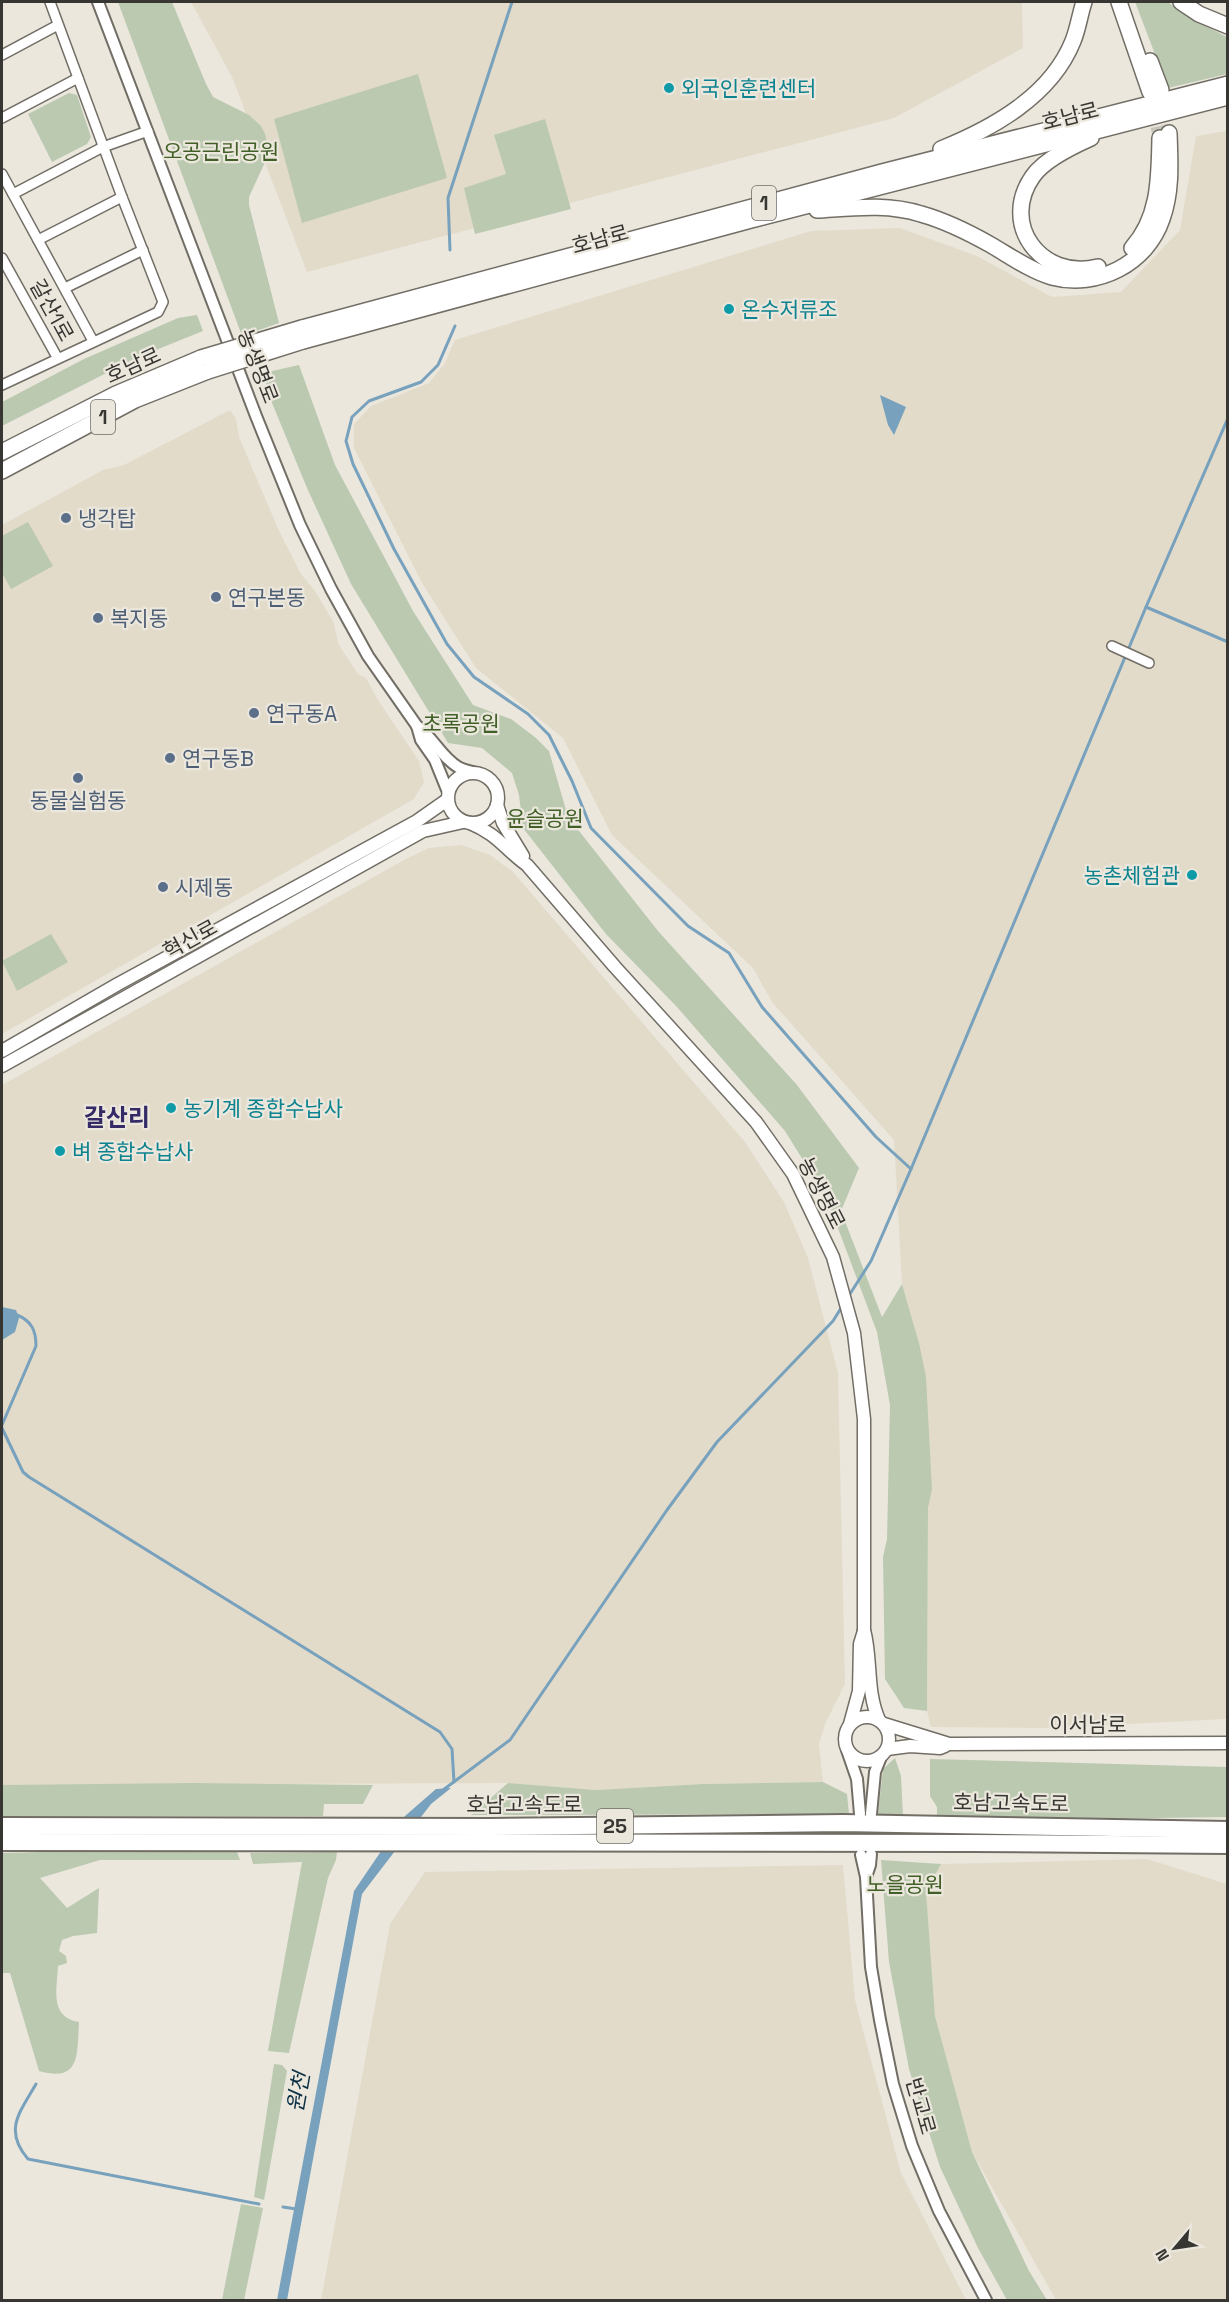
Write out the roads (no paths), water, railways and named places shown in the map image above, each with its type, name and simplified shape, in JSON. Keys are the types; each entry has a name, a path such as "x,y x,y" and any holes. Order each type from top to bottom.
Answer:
{"highway":[{"path":"882,172 964,140 1000,121 1050,80 1073,42 1084,2"},
{"path":"1119,2 1155,91 1128,2"},
{"path":"1181,2 1199,14 1227,26"},
{"name":"호남로","path":"2,452 116,394 303,334 882,172 1227,84"},
{"name":"호남로","path":"303,334 1227,97"},
{"path":"751,220 808,210 891,207 919,213 956,226 1021,263 1052,276 1075,280 1094,279 1115,272 1132,262 1155,235 1163,219 1171,174 1164,134 1159,186 1151,218 1141,237 1126,254 1109,264 1087,269 1063,268 1045,260 1031,246 1022,224 1023,197 1034,175 1066,151 1129,123"},
{"name":"호남로","path":"2,471 205,365"},
{"name":"호남고속도로","path":"2,1826 490,1827 843,1823 1227,1830"},
{"name":"호남고속도로","path":"2,1842 1227,1845"}],"main road":[{"path":"448,796 451,785 461,776 476,773"},
{"name":"농생명로","path":"476,773 484,775 496,788 497,805 502,823 527,865"},
{"name":"농생명로","path":"448,796 452,813 486,830 527,865 615,967 756,1122 793,1174 833,1257 854,1333 864,1419 864,1630 868,1646 870,1695 890,1740 884,1753"},
{"name":"혁신로","path":"2,1051 118,984 417,821 448,796"},
{"path":"467,822 482,822 488,818 497,805"},
{"name":"혁신로","path":"2,1066 423,831 467,822"},
{"name":"농생명로","path":"847,1750 844,1735 850,1724 859,1691 860,1644 864,1630"},
{"path":"850,1724 867,1716 882,1722"},
{"name":"이서남로","path":"882,1722 949,1744 1227,1743"},
{"name":"이서남로","path":"884,1753 909,1746 940,1748 949,1744"},
{"path":"847,1750 859,1760 866,1762 884,1753"}],"street":[{"path":"50,2 163,302 158,312 57,357"},
{"name":"농생명로","path":"98,2 256,416 300,525 331,589 368,656 417,726 428,734 440,751 458,766 476,773"},
{"path":"2,55 58,25"},
{"path":"2,118 78,78"},
{"path":"13,194 103,147 148,132"},
{"path":"2,174 93,341"},
{"path":"38,240 122,197"},
{"path":"65,288 143,250"},
{"name":"갈산1로","path":"2,258 57,357 2,385"},
{"path":"1112,646 1149,663"},
{"name":"농생명로","path":"417,726 421,740 435,760 448,796"},
{"path":"847,1750 865,1814 875,1772 884,1753"},
{"name":"반교로","path":"866,1855 870,1864 866,1877 871,1967 879,2020 893,2084 912,2146 939,2211 986,2301"}],"water":[{"path":"880,395 906,407 894,435 888,425"},
{"path":"2,1307 16,1310 19,1318 15,1332 2,1340"},
{"path":"451,1788 431,1804 362,1894 287,2300 277,2300 354,1891 405,1816 436,1789"}],"waterway":[{"path":"450,250 448,198 512,2"},
{"path":"455,326 438,365 421,382 369,401 352,417 346,441 353,464 394,549 447,644 474,677 528,714 549,735 572,781 591,828 688,926 729,953 762,1007 876,1137 911,1169"},
{"path":"848,1297 871,1261 911,1169 1146,607 1228,418"},
{"path":"1146,607 1228,642"},
{"path":"443,1790 510,1740 667,1510 717,1442 833,1321 843,1305"},
{"path":"2,1425 36,1346 32,1327 17,1315"},
{"path":"2,1428 23,1472 29,1477 440,1732 452,1749 454,1782"},
{"path":"36,2084 20,2112 15,2130 16,2139 28,2159 259,2204"},
{"path":"283,2207 296,2209"}],"tunnel":[{"path":"1153,104 1160,135"}],"place":[{"name":"외국인훈련센터","path":"669,88"},
{"name":"온수저류조","path":"729,309"},
{"name":"냉각탑","path":"66,518"},
{"name":"연구본동","path":"216,597"},
{"name":"복지동","path":"98,618"},
{"name":"연구동A","path":"254,713"},
{"name":"연구동B","path":"170,758"},
{"name":"동물실험동","path":"78,778"},
{"name":"농촌체험관","path":"1192,875"},
{"name":"시제동","path":"163,887"},
{"name":"농기계 종합수납사","path":"171,1108"},
{"name":"벼 종합수납사","path":"60,1151"}],"district":[{"name":"갈산리","path":"117,1117"}],"park label":[{"name":"오공근린공원","path":"221,151"},
{"name":"초록공원","path":"461,723"},
{"name":"윤슬공원","path":"545,818"},
{"name":"노을공원","path":"905,1884"}],"water label":[{"name":"원천","path":"298,2092"}]}
